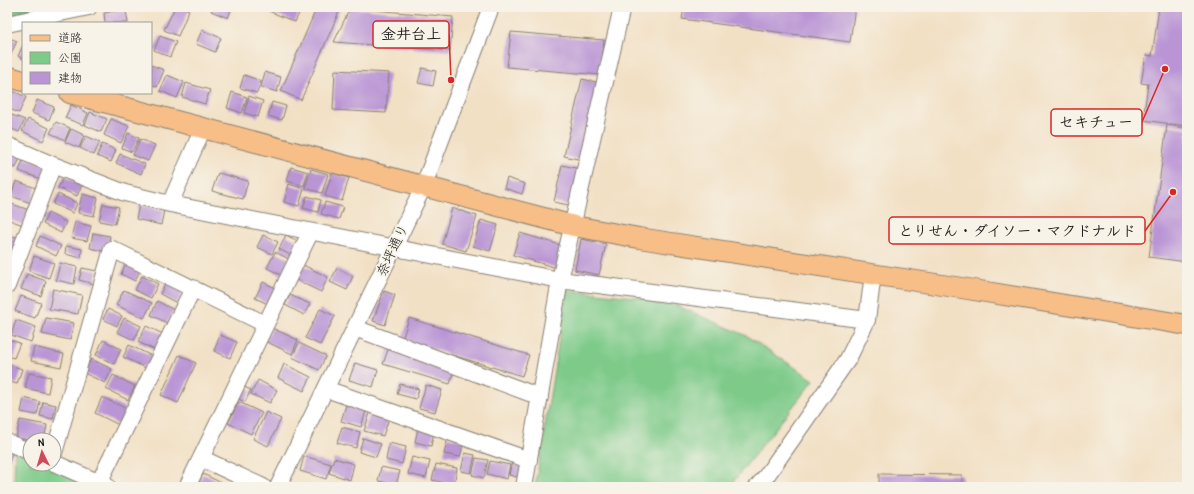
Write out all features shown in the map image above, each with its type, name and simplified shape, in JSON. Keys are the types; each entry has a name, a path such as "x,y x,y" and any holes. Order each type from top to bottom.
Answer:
{"main road":[{"path":"7,76 22,81"},
{"path":"74,94 424,185 574,226 639,238 1187,325"}],"street":[{"path":"7,24 89,7"},
{"name":"奈坪通り","path":"278,487 424,185 491,7"},
{"path":"524,487 560,280 574,226 622,7"},
{"path":"170,204 203,128"},
{"path":"7,145 125,193 170,204 310,233 560,280 867,320"},
{"path":"7,286 53,165"},
{"path":"187,487 310,233"},
{"path":"60,432 112,249 265,324"},
{"path":"757,487 848,359 867,320 873,274"},
{"path":"62,467 101,485 193,288"},
{"path":"355,328 540,397"},
{"path":"326,389 528,460"},
{"path":"7,442 22,449"},
{"path":"201,458 263,487"}],"green space":[{"path":"7,7 81,7 7,22"},
{"path":"567,290 664,300 745,335 814,380 729,487 535,487"},
{"path":"15,450 22,453 22,472 62,472 62,471 87,482 89,487 14,487"}],"building":[{"path":"175,7 182,7 189,10 178,36 164,30"},
{"path":"213,7 232,7 228,18 211,11"},
{"path":"259,7 302,7 295,22"},
{"path":"317,7 341,7 301,100 281,91"},
{"path":"684,7 855,7 850,42 682,19"},
{"path":"1159,7 1187,7 1187,126 1143,120 1148,84 1141,83 1146,55 1152,56"},
{"path":"350,8 453,17 450,51 334,42"},
{"path":"126,10 128,22 105,22 104,13"},
{"path":"202,30 221,38 215,52 196,44"},
{"path":"511,32 604,40 601,75 507,67"},
{"path":"160,36 176,42 170,57 154,50"},
{"path":"7,37 17,41 10,56 7,55"},
{"path":"22,47 22,58 18,56"},
{"path":"152,65 164,70 157,87 152,84"},
{"path":"422,68 436,71 433,86 418,83"},
{"path":"335,70 389,73 386,113 333,110"},
{"path":"265,72 281,77 277,92 261,87"},
{"path":"167,75 184,82 177,98 160,91"},
{"path":"244,75 261,81 257,93 240,88"},
{"path":"582,79 601,83 582,160 564,156"},
{"path":"186,83 210,90 205,104 182,97"},
{"path":"13,91 26,97 19,113 7,108"},
{"path":"232,92 247,97 242,113 227,108"},
{"path":"249,96 263,101 258,117 244,113"},
{"path":"37,100 54,107 49,120 32,113"},
{"path":"272,102 286,106 282,120 268,116"},
{"path":"71,105 88,113 83,125 65,118"},
{"path":"90,112 107,119 101,132 85,125"},
{"path":"7,113 25,120 19,132 7,127"},
{"path":"28,119 49,128 43,141 22,131"},
{"path":"111,119 129,126 121,143 104,135"},
{"path":"56,122 70,128 65,140 50,133"},
{"path":"1167,125 1187,128 1187,262 1149,257"},
{"path":"71,129 84,135 79,148 65,142"},
{"path":"128,133 139,138 132,152 122,148"},
{"path":"86,136 100,142 94,155 80,148"},
{"path":"140,139 155,145 148,161 133,155"},
{"path":"102,144 116,150 111,162 97,156"},
{"path":"7,150 21,155 16,168 7,165"},
{"path":"120,154 145,164 141,174 116,163"},
{"path":"24,158 46,165 41,179 19,171"},
{"path":"562,165 580,169 573,206 554,202"},
{"path":"291,167 308,172 304,186 287,181"},
{"path":"311,169 328,174 322,193 305,188"},
{"path":"218,173 248,181 243,199 212,191"},
{"path":"332,173 349,178 342,201 325,196"},
{"path":"64,176 82,185 77,196 58,188"},
{"path":"507,178 525,184 522,194 504,188"},
{"path":"16,181 36,188 31,203 11,196"},
{"path":"289,184 304,189 299,206 284,202"},
{"path":"58,194 77,203 73,213 53,204"},
{"path":"82,194 98,198 94,216 78,213"},
{"path":"307,196 321,200 318,212 303,208"},
{"path":"325,202 343,207 339,219 321,214"},
{"path":"9,203 29,210 23,225 7,219"},
{"path":"103,204 119,207 115,224 99,221"},
{"path":"139,205 164,210 161,225 136,219"},
{"path":"452,208 477,216 466,251 442,244"},
{"path":"48,213 66,222 61,233 43,224"},
{"path":"481,220 498,225 490,251 473,246"},
{"path":"75,222 91,226 87,241 71,238"},
{"path":"93,233 110,236 107,252 90,248"},
{"path":"520,233 564,246 557,268 513,255"},
{"path":"7,234 19,238 14,253 7,251"},
{"path":"263,235 278,242 272,254 257,247"},
{"path":"286,235 301,243 294,257 279,249"},
{"path":"40,236 61,246 56,256 36,246"},
{"path":"581,239 606,244 599,275 575,270"},
{"path":"66,246 82,249 81,258 65,254"},
{"path":"275,252 289,259 281,275 267,268"},
{"path":"34,256 54,263 49,278 29,271"},
{"path":"127,261 141,268 135,281 121,274"},
{"path":"60,263 77,267 74,284 56,280"},
{"path":"301,264 328,277 321,292 294,279"},
{"path":"82,268 97,271 94,284 79,280"},
{"path":"337,268 353,276 347,290 330,282"},
{"path":"27,274 46,281 41,296 21,289"},
{"path":"142,276 158,284 151,298 135,290"},
{"path":"168,279 185,287 177,303 160,294"},
{"path":"263,282 278,289 270,305 255,298"},
{"path":"53,289 82,295 78,314 49,309"},
{"path":"124,290 152,303 144,318 116,305"},
{"path":"384,291 395,295 385,325 373,321"},
{"path":"290,295 310,304 304,315 285,305"},
{"path":"21,296 41,303 35,318 15,311"},
{"path":"157,301 174,310 167,323 151,315"},
{"path":"108,309 122,316 117,326 103,319"},
{"path":"320,309 335,316 320,345 305,338"},
{"path":"46,318 74,323 70,340 42,334"},
{"path":"124,318 141,326 134,340 117,332"},
{"path":"409,318 529,355 522,376 402,340"},
{"path":"16,320 36,327 31,342 11,335"},
{"path":"146,326 163,334 155,350 138,342"},
{"path":"272,328 298,340 292,354 265,341"},
{"path":"220,335 237,342 230,358 214,351"},
{"path":"7,339 20,343 14,358 7,356"},
{"path":"103,340 121,349 114,364 96,355"},
{"path":"299,343 326,356 319,370 292,357"},
{"path":"129,345 154,357 148,369 123,357"},
{"path":"34,347 64,354 61,367 31,361"},
{"path":"389,347 455,367 450,384 383,364"},
{"path":"179,355 196,363 178,403 161,395"},
{"path":"91,359 112,369 105,383 84,373"},
{"path":"355,363 378,370 373,387 349,380"},
{"path":"7,364 22,369 17,384 7,381"},
{"path":"284,364 311,377 304,391 278,378"},
{"path":"29,373 51,377 48,393 25,388"},
{"path":"113,375 135,386 128,400 106,389"},
{"path":"258,380 277,390 270,403 251,394"},
{"path":"400,384 419,389 416,399 397,394"},
{"path":"426,385 442,390 435,412 419,408"},
{"path":"242,386 251,390 245,402 236,398"},
{"path":"102,397 127,409 119,425 95,413"},
{"path":"24,398 40,402 37,415 21,412"},
{"path":"43,402 56,405 53,419 40,416"},
{"path":"239,402 262,413 251,434 228,423"},
{"path":"346,405 366,411 361,427 341,421"},
{"path":"266,412 281,419 268,446 253,439"},
{"path":"370,413 389,418 383,436 364,431"},
{"path":"20,420 47,425 46,432 22,432 22,439 16,438"},
{"path":"342,427 360,432 356,448 337,443"},
{"path":"418,428 434,432 431,446 415,442"},
{"path":"448,437 464,441 460,457 444,454"},
{"path":"363,438 381,444 376,457 359,452"},
{"path":"389,443 406,447 402,464 386,460"},
{"path":"7,444 15,447 9,461 7,461"},
{"path":"465,453 475,455 471,473 461,471"},
{"path":"304,456 331,464 326,479 300,471"},
{"path":"412,457 430,461 426,478 408,474"},
{"path":"334,458 354,464 350,480 329,473"},
{"path":"476,458 488,460 484,478 472,475"},
{"path":"490,461 510,465 507,479 487,474"},
{"path":"512,462 527,466 524,479 509,475"},
{"path":"436,464 457,468 454,485 432,480"},
{"path":"381,467 400,471 396,485 378,481"},
{"path":"203,474 228,486 197,487"},
{"path":"879,474 962,475 962,487 879,487"}],"place":[{"name":"セキチュー","path":"1165,69"},
{"name":"金井台上","path":"451,80"},
{"name":"とりせん・ダイソー・マクドナルド","path":"1173,192"}]}
